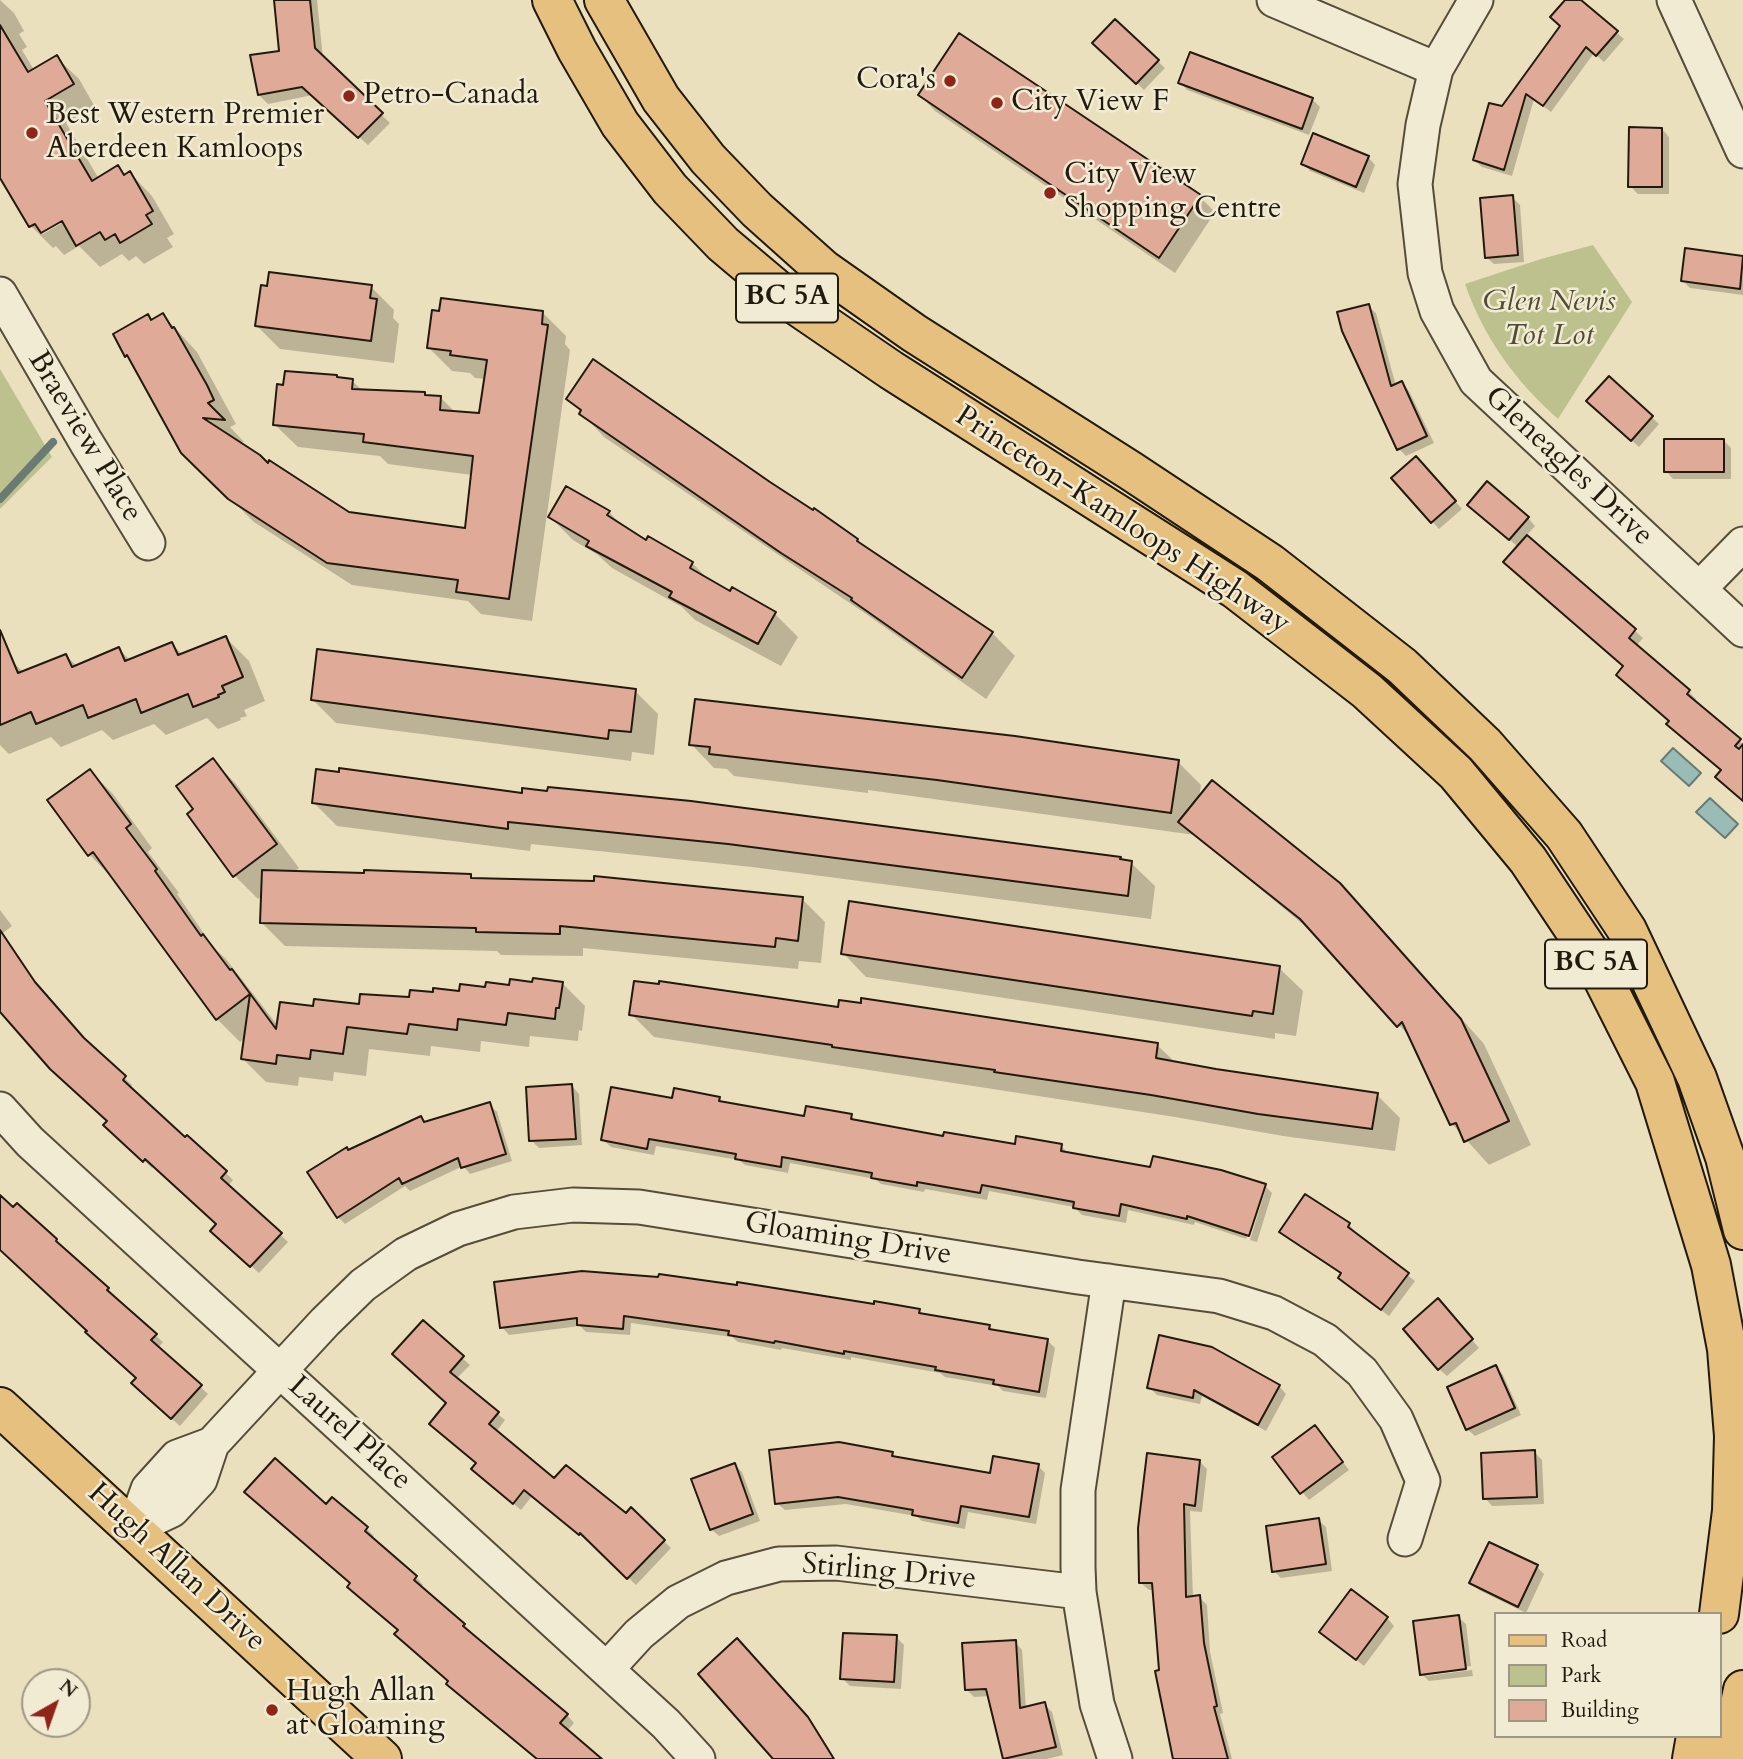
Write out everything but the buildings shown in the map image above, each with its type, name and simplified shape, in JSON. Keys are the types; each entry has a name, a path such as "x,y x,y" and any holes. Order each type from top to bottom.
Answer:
{"main road":[{"name":"Princeton-Kamloops Highway","path":"552,0 577,50 620,124 670,189 723,244 793,303 891,370 1236,589 1367,691 1456,773 1528,860 1590,953 1655,1082 1711,1265 1727,1349 1734,1436 1732,1511 1719,1612"},
{"name":"Princeton-Kamloops Highway","path":"610,7 661,99 708,159 757,210 823,269 914,333 1270,563 1402,666 1485,745 1564,835 1627,930 1697,1078 1725,1157 1743,1230"},
{"name":"Hugh Allan Drive","path":"0,1407 382,1759"},
{"path":"1728,1759 1743,1690"},
{"path":"1692,1759 1696,1738"}],"street":[{"path":"1274,0 1436,69"},
{"name":"Gleneagles Drive","path":"1476,0 1436,69 1423,125 1415,184 1425,273 1437,311 1476,381 1743,630"},
{"path":"1674,0 1743,152"},
{"name":"Braeview Place","path":"0,294 148,543"},
{"path":"1699,589 1743,544"},
{"name":"Laurel Place","path":"0,1109 30,1142 607,1669 666,1724 698,1759"},
{"name":"Gloaming Drive","path":"134,1528 148,1489 177,1457 212,1444 363,1285 406,1254 458,1229 514,1212 573,1205 639,1207 1219,1296 1274,1313 1325,1340 1362,1373 1396,1419 1423,1481 1405,1539"},
{"path":"1109,1281 1078,1490 1079,1592 1097,1704 1115,1759"},
{"name":"Stirling Drive","path":"607,1669 639,1634 678,1602 726,1578 779,1564 836,1563 1079,1592"}],"green space":[{"name":"Glen Nevis Tot Lot","path":"1593,245 1632,302 1558,419 1542,405 1502,358 1481,323 1465,284"},
{"path":"0,369 52,457 0,509"}],"water":[{"path":"1673,748 1701,773 1689,786 1661,761"},
{"path":"1710,798 1738,824 1725,838 1696,812"}],"waterway":[{"path":"0,499 53,442"}],"place":[{"name":"Cora's","path":"950,81"},
{"name":"Petro-Canada","path":"349,96"},
{"name":"City View F","path":"997,103"},
{"name":"Best Western Premier Aberdeen Kamloops","path":"32,133"},
{"name":"City View Shopping Centre","path":"1050,193"},
{"name":"Hugh Allan at Gloaming","path":"272,1710"}]}
